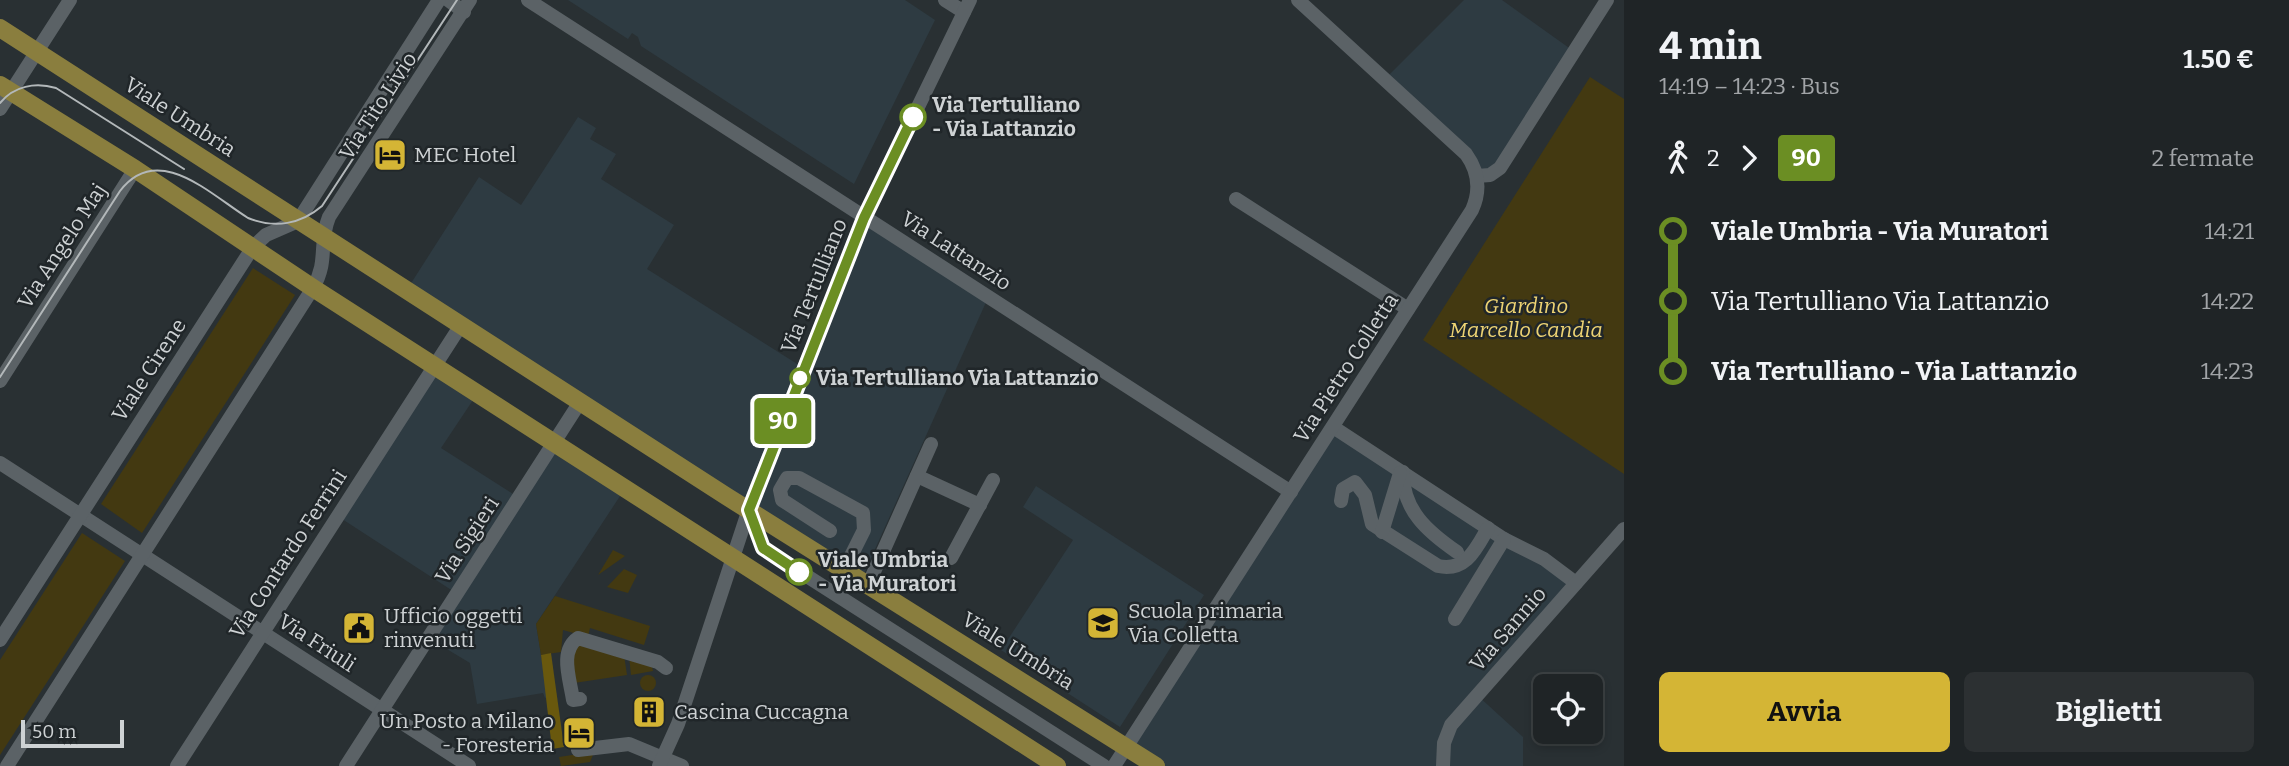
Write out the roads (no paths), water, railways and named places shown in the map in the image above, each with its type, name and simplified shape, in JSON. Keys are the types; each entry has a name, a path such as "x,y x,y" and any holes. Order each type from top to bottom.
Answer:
{"main road":[{"name":"Viale Umbria","path":"0,28 749,510 1156,766"},
{"path":"6,88 1057,766"}],"street":[{"path":"0,109 6,88 37,52 70,0"},
{"name":"Via Tito Livio","path":"298,221 439,0"},
{"path":"448,0 467,6"},
{"name":"Via Lattanzio","path":"528,0 1291,492"},
{"path":"945,0 967,6"},
{"path":"1298,0 1466,155 1477,176 1490,175 1500,168 1607,0"},
{"name":"Via Tito Livio","path":"322,235 329,217 467,6"},
{"name":"Via Tertulliano","path":"661,761 678,724 749,510 864,218 967,6"},
{"path":"416,36 438,52"},
{"name":"Via Angelo Maj","path":"0,381 135,169"},
{"name":"Via Pietro Colletta","path":"1114,766 1472,210 1478,192 1477,176"},
{"path":"1236,198 1408,309"},
{"path":"253,247 266,235 298,221"},
{"path":"6,766 313,288 325,259 322,235"},
{"name":"Viale Cirene","path":"0,640 253,247"},
{"path":"435,365 461,325"},
{"name":"Via Contardo Ferrini","path":"177,766 435,365"},
{"path":"555,443 580,402"},
{"path":"1332,427 1504,539 1544,559 1576,583"},
{"name":"Via Sigieri","path":"346,766 555,443"},
{"path":"869,583 931,444"},
{"path":"0,463 142,555"},
{"path":"1402,471 1403,486 1414,512 1428,531 1457,551"},
{"path":"1382,532 1402,471"},
{"path":"917,476 980,505"},
{"path":"830,531 782,500 780,490 787,478 799,478 863,513 864,530 845,568"},
{"path":"951,558 993,480"},
{"path":"1341,501 1343,489 1354,482 1365,495 1372,524 1438,566 1448,568 1462,564 1471,555 1488,528"},
{"path":"1414,512 1434,495"},
{"path":"749,510 763,548 1104,766"},
{"name":"Via Sannio","path":"1443,766 1444,743 1451,725 1624,529"},
{"path":"1455,619 1504,539"},
{"path":"734,558 763,548"},
{"name":"Via Friuli","path":"142,555 469,766"},
{"path":"580,699 573,700 566,654 572,636 658,662 666,668"},
{"path":"578,750 625,743 661,761 682,766"}],"tram line":[{"path":"0,377 120,191 135,177 151,171 184,177 248,218 268,223 296,221 322,206 457,0"},
{"path":"0,103 25,87 40,85 56,88 184,169"}],"place":[{"name":"Via Tertulliano - Via Lattanzio","path":"913,117"},
{"name":"MEC Hotel","path":"390,155"},
{"name":"Via Tertulliano Via Lattanzio","path":"800,378"},
{"name":"Viale Umbria - Via Muratori","path":"799,572"},
{"name":"Scuola primaria Via Colletta","path":"1103,623"},
{"name":"Ufficio oggetti rinvenuti","path":"359,628"},
{"name":"Cascina Cuccagna","path":"649,712"},
{"name":"Un Posto a Milano - Foresteria","path":"579,733"}],"park label":[{"name":"Giardino Marcello Candia","path":"1526,318"}]}
